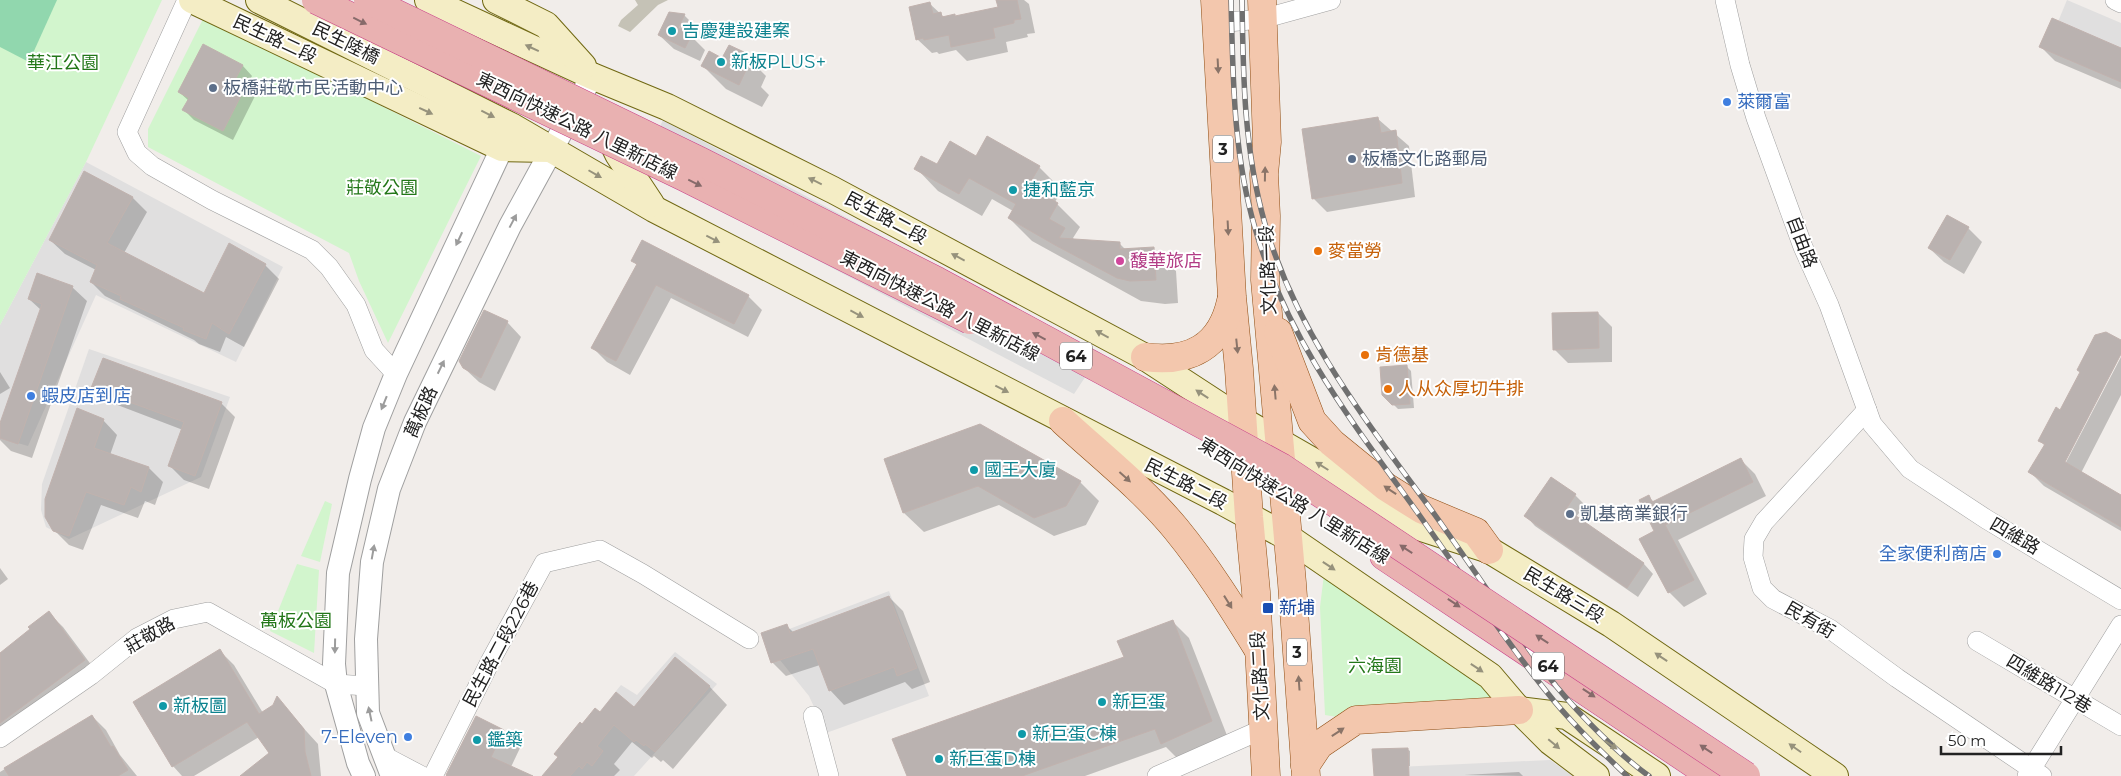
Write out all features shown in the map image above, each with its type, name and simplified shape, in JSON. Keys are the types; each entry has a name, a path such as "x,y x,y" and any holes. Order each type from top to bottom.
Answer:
{"highway":[{"name":"東西向快速公路 八里新店線","path":"316,0 684,177 923,296 1172,426 1274,485 1384,556 1712,776"},
{"name":"東西向快速公路 八里新店線","path":"368,0 700,161 937,281 1281,467 1746,776"}],"main road":[{"name":"民生路二段","path":"192,0 508,137 552,150 654,209 1223,502 1289,538"},
{"path":"428,0 592,76"},
{"name":"民生路二段","path":"496,0 546,25 592,76 667,107 833,190 1145,357 1243,421 1279,440"},
{"name":"民生陸橋","path":"262,2 508,137"},
{"name":"文化路一段","path":"1262,10 1267,142 1264,174 1266,216 1265,280 1289,538"},
{"name":"文化路一段","path":"1215,12 1232,297 1249,517"},
{"path":"654,209 618,154 608,135 607,124 618,111 631,107 644,104 667,107"},
{"path":"1145,357 1171,358 1184,356 1203,347 1214,339 1228,316 1232,297"},
{"path":"1268,310 1312,421 1332,443 1386,487 1421,509 1476,532 1489,550"},
{"path":"1063,421 1136,487 1175,528 1209,572 1258,650"},
{"name":"民生路三段","path":"1279,440 1409,524 1489,550 1612,624 1835,776"},
{"name":"文化路二段","path":"1249,517 1256,592 1266,776"},
{"path":"1289,538 1490,676 1519,710 1552,742 1596,776"},
{"name":"3","path":"1289,538 1305,771"},
{"path":"1305,771 1320,745 1356,720 1519,710 1567,716 1657,776"}],"street":[{"path":"187,0 127,132 137,152 152,166 193,190 312,250 329,267 356,305 374,350 396,374"},
{"path":"1215,12 1262,10 1331,0"},
{"name":"自由路","path":"1725,0 1740,65 1756,118 1803,247 1828,305 1872,424 1910,469"},
{"path":"2115,0 2121,3"},
{"name":"萬板路","path":"388,766 368,714 366,639 372,562 389,489 419,414 510,226 592,76"},
{"name":"萬板路","path":"364,776 358,763 336,684 334,656 338,573 374,428 396,374 508,137"},
{"name":"民有街","path":"1867,410 1764,522 1754,539 1753,557 1762,588 1774,599 1830,629 2033,774"},
{"name":"四維路","path":"1910,469 1986,519 2121,600"},
{"name":"民生路二段226巷","path":"434,776 490,660 544,563 600,550 749,639"},
{"name":"莊敬路","path":"0,738 91,674 137,638 174,619 208,612 336,684 367,686"},
{"path":"2033,774 2121,625"},
{"name":"四維路112巷","path":"1977,641 2121,726"},
{"path":"813,716 829,776"},
{"path":"1156,776 1263,729"},
{"path":"388,766 422,776"}],"shaded area":[{"path":"635,0 668,0 658,5 630,32 618,26 621,20 638,5"},
{"path":"2067,0 2121,23 2121,81 2048,46"},
{"path":"663,120 1101,353 1074,394 640,168"},
{"path":"86,162 283,267 236,362 96,295 28,446 0,438 0,325"},
{"path":"89,349 230,397 201,477 69,539 46,527 41,510 42,484"},
{"path":"889,591 929,696 826,733 809,696 763,639"},
{"path":"675,652 717,684 634,776 547,776 621,685 637,695"},
{"path":"1550,760 1573,776 1398,776 1397,767"}],"green space":[{"name":"華江公園","path":"0,0 162,0 86,162 0,325"},
{"path":"0,0 57,0 29,62 0,47"},
{"name":"莊敬公園","path":"204,17 481,156 388,343 359,281 349,253 148,147 148,129"},
{"path":"325,501 332,504 320,562 301,556"},
{"name":"萬板公園","path":"297,564 319,570 314,653 270,631"},
{"name":"六海園","path":"1324,574 1519,710 1356,720 1325,715 1320,607"}],"building":[{"path":"996,0 1017,0 1021,19 1014,20 1014,23 993,28 995,38 951,47 949,35 916,40 909,7 930,2 933,14 941,12 942,17 955,14 955,16 998,7"},
{"name":"吉慶建設建案","path":"669,12 685,14 678,28 692,34 685,48 658,35"},
{"path":"2052,18 2121,48 2121,82 2039,47"},
{"name":"板橋莊敬市民活動中心","path":"203,44 243,65 236,78 247,84 223,131 182,110 189,98 178,92"},
{"name":"新板PLUS+","path":"729,45 744,52 737,66 746,70 739,85 701,66 709,51 722,58"},
{"name":"板橋文化路郵局","path":"1378,117 1381,133 1396,130 1402,183 1312,199 1302,129"},
{"name":"捷和藍京","path":"987,136 1040,166 1028,186 1058,203 1049,219 1065,228 1059,238 1120,242 1120,249 1154,247 1156,280 1130,281 1117,278 1055,245 1008,218 1016,204 969,178 959,194 914,169 921,156 937,164 950,141 976,156"},
{"path":"84,171 133,197 107,243 204,293 229,243 266,264 229,334 212,323 206,339 183,330 184,328 120,299 121,296 90,282 97,265 49,240"},
{"path":"1947,215 1969,227 1950,260 1928,248"},
{"path":"642,240 749,295 734,324 656,285 616,361 591,348 637,264 631,261"},
{"path":"37,273 73,286 18,444 0,438 0,423 42,304 28,299"},
{"path":"484,310 508,321 481,378 463,368 459,361"},
{"path":"1598,312 1599,348 1553,350 1552,313"},
{"path":"2106,332 2121,340 2121,354 2065,462 2121,495 2121,527 2028,472 2045,444 2038,441 2056,407 2060,410 2080,372 2077,370 2095,335"},
{"path":"103,358 222,402 195,476 168,466 184,422 91,388"},
{"path":"1407,365 1410,404 1392,405 1382,395 1380,367"},
{"path":"77,408 104,419 94,448 149,467 141,492 131,487 124,505 86,492 69,536 53,531 45,517 45,499"},
{"name":"國王大廈","path":"980,424 1081,481 1066,506 1034,518 978,486 903,513 884,459"},
{"path":"1741,458 1753,482 1665,525 1694,580 1668,593 1639,539 1654,531 1639,500 1649,495 1652,502"},
{"path":"1551,477 1576,494 1566,509 1644,563 1627,588 1524,516"},
{"path":"889,596 917,668 897,676 894,667 829,691 813,649 771,663 761,633 787,624 790,633"},
{"path":"49,611 85,660 0,723 0,653 30,629 28,627"},
{"name":"新巨蛋","path":"1173,620 1212,721 1161,744 1155,729 1022,776 907,776 892,739 1124,657 1117,641"},
{"name":"新板圖","path":"220,649 259,714 273,705 277,696 304,729 305,752 311,776 240,776 269,753 247,722 172,767 133,702"},
{"path":"675,657 710,686 655,752 645,744 644,746 636,740 634,742 614,725 597,746 603,751 592,766 587,762 582,769 579,766 570,776 542,776 558,757 554,754 580,722 582,724 595,708 600,712 616,692 634,707"},
{"path":"92,715 111,747 113,746 128,770 118,776 9,776 4,768"},
{"name":"鑑築","path":"476,716 504,730 491,757 533,776 446,775"},
{"path":"1408,748 1409,776 1374,776 1372,749"}],"railway":[{"path":"1231,0 1232,58 1242,172 1255,228 1285,307 1324,379 1347,414 1513,648 1565,714 1627,776"},
{"path":"1242,0 1246,113 1258,196 1279,265 1315,341 1360,412 1556,686 1588,722 1625,757 1649,776"}],"place":[{"name":"吉慶建設建案","path":"672,31"},
{"name":"新板PLUS+","path":"721,62"},
{"name":"板橋莊敬市民活動中心","path":"213,88"},
{"name":"萊爾富","path":"1727,102"},
{"name":"板橋文化路郵局","path":"1352,159"},
{"name":"捷和藍京","path":"1013,190"},
{"name":"麥當勞","path":"1318,251"},
{"name":"馥華旅店","path":"1120,261"},
{"name":"肯德基","path":"1365,355"},
{"name":"人从众厚切牛排","path":"1388,389"},
{"name":"蝦皮店到店","path":"31,396"},
{"name":"國王大廈","path":"974,470"},
{"name":"凱基商業銀行","path":"1570,514"},
{"name":"全家便利商店","path":"1997,554"},
{"name":"新埔","path":"1268,608"},
{"name":"新巨蛋","path":"1102,702"},
{"name":"新板圖","path":"163,706"},
{"name":"新巨蛋C棟","path":"1022,734"},
{"name":"7-Eleven","path":"408,737"},
{"name":"鑑築","path":"477,740"},
{"name":"新巨蛋D棟","path":"939,759"}]}
